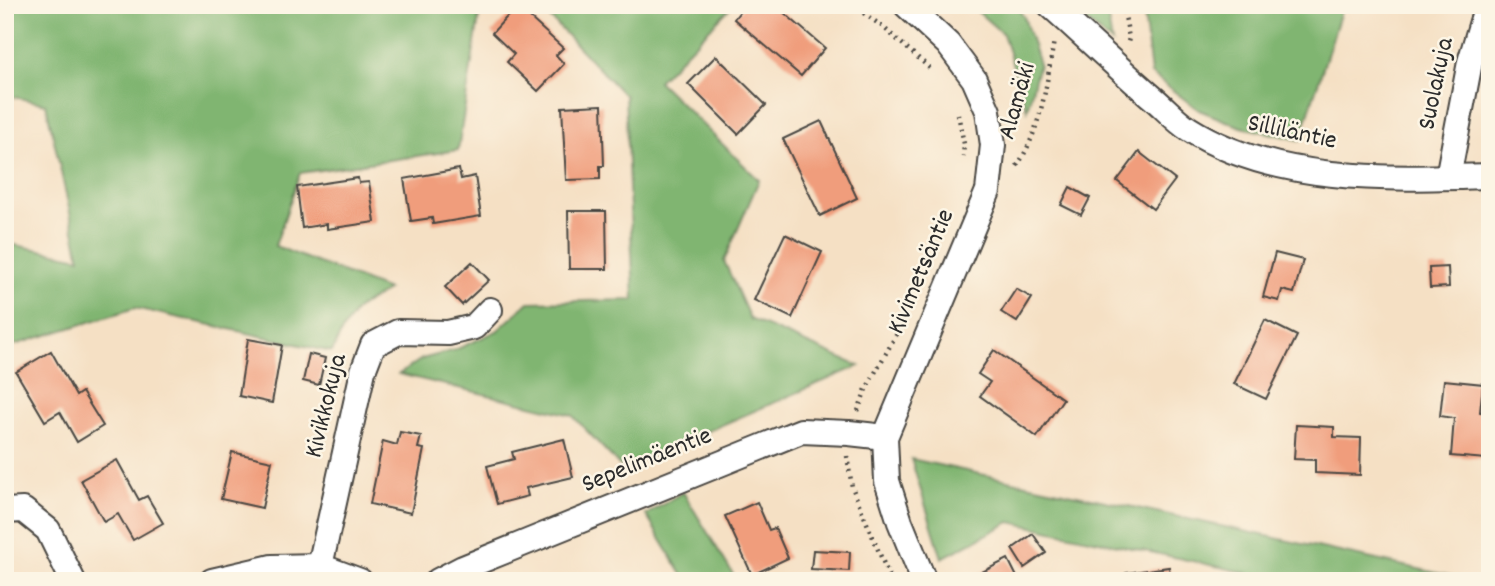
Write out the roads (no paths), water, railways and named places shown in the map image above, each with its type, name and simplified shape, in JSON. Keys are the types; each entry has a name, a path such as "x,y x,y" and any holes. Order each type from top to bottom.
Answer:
{"street":[{"name":"Kivimetsäntie","path":"906,5 948,44 974,79 988,111 993,145 988,191 885,437 887,481 924,581"},
{"name":"Suolakuja","path":"1448,177 1470,62 1487,5"},
{"name":"Silliläntie","path":"1055,9 1120,70 1188,128 1239,155 1313,173 1490,176"},
{"name":"Kivikkokuja","path":"320,566 363,371 373,345 398,332 449,333 474,327 489,310"},
{"name":"Sepelimäentie","path":"438,581 463,568 801,431 849,432 885,437"},
{"path":"5,511 23,510 48,530 73,581"},
{"path":"212,581 272,567 320,566 360,581"}]}
